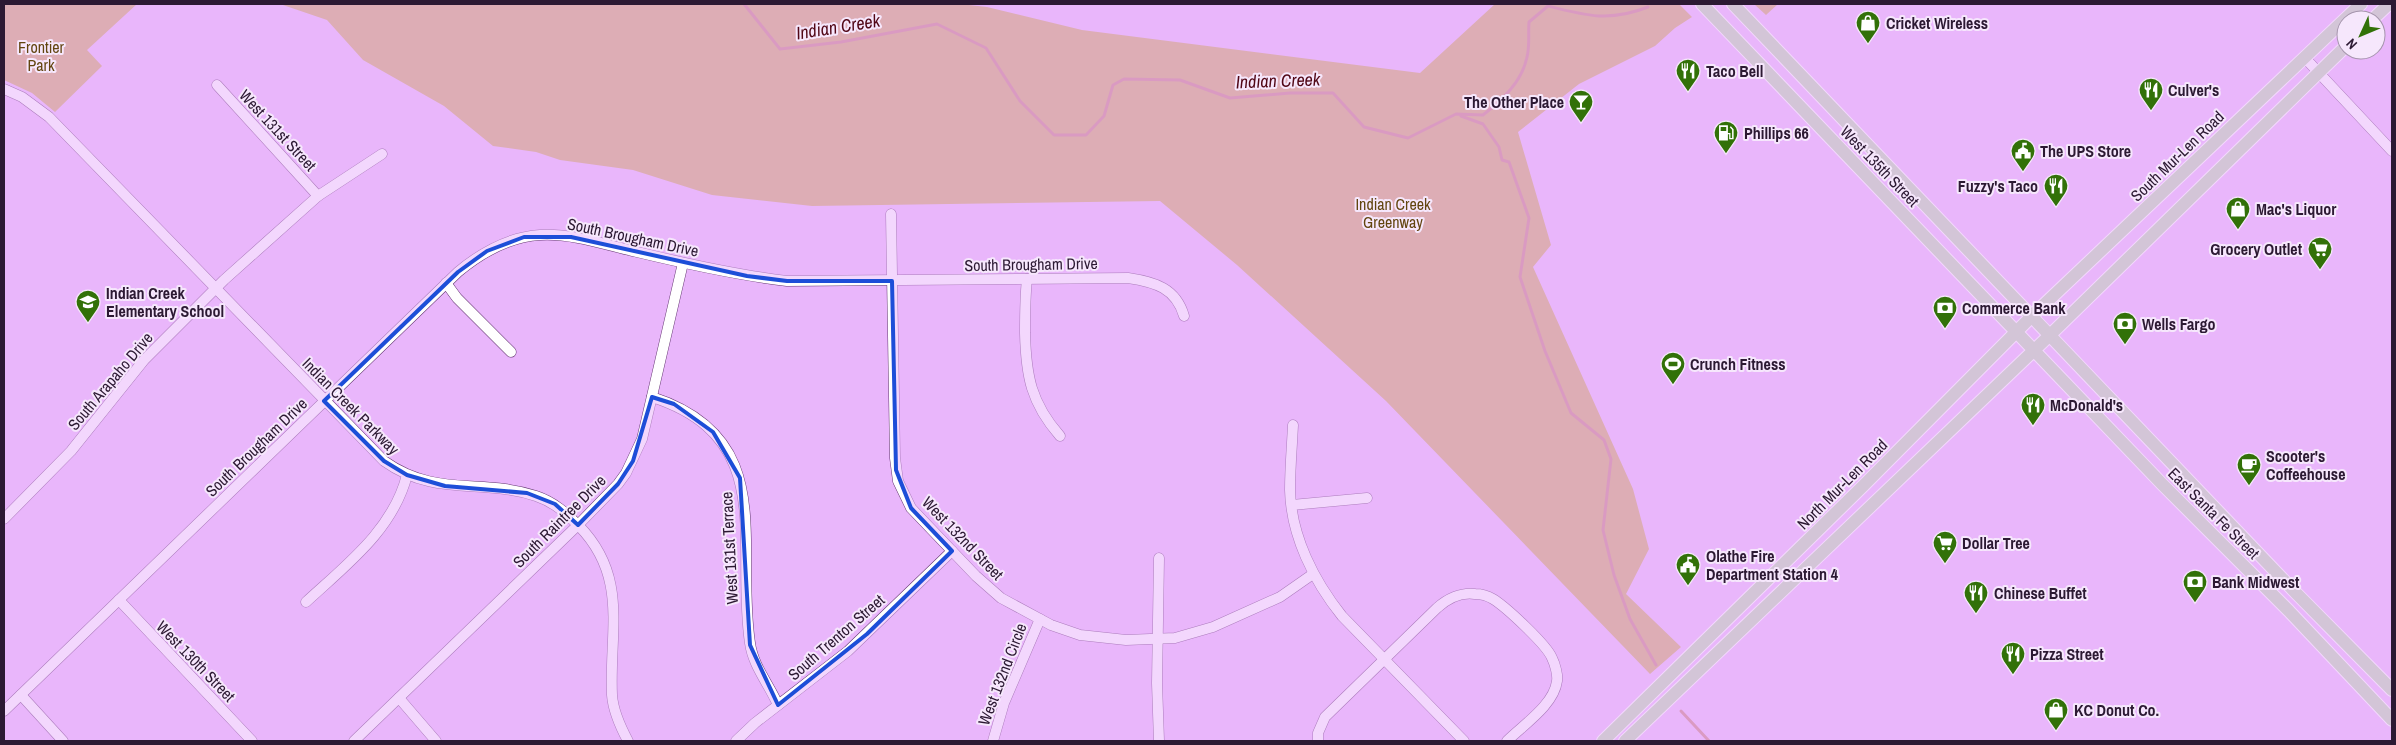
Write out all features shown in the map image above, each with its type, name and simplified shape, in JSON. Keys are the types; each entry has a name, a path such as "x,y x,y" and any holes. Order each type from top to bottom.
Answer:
{"main road":[{"name":"West 135th Street","path":"1702,4 2034,351"},
{"name":"West 135th Street","path":"1733,4 2050,335"},
{"name":"South Mur-Len Road","path":"2017,333 2032,316 2362,4"},
{"path":"2034,351 2336,56"},
{"name":"North Mur-Len Road","path":"1603,741 2017,333"},
{"name":"East Santa Fe Street","path":"2050,335 2290,587 2392,690"},
{"name":"North Mur-Len Road","path":"1625,741 2034,351"},
{"name":"East Santa Fe Street","path":"2034,351 2162,484 2293,615 2392,720"}],"street":[{"path":"2305,58 2392,151"},
{"name":"West 131st Street","path":"217,85 318,196"},
{"name":"Indian Creek Parkway","path":"4,89 22,97 49,117 384,461 407,476 445,486 526,493 555,504 591,538 602,558 613,589 612,696 628,741"},
{"name":"South Arapaho Drive","path":"4,519 71,451 144,360 215,289 266,240 318,196 382,154"},
{"name":"West 132nd Street","path":"891,214 895,458 897,476 902,492 911,508 1000,598 1040,619 1080,635 1126,640 1175,638 1213,627 1280,597 1313,574"},
{"name":"South Brougham Drive","path":"4,711 446,283 473,259 486,251 511,241 539,235 571,237 683,263 747,276 787,281 1140,279 1158,285 1170,292 1180,302 1184,316"},
{"name":"South Raintree Drive","path":"354,741 578,525 618,484 634,461 652,397 683,263"},
{"path":"1028,279 1024,298 1026,363 1029,380 1038,405 1060,436"},
{"path":"446,283 457,298 511,352"},
{"name":"West 131st Terrace","path":"652,397 674,404 703,423 722,443 735,466 744,504 747,623 750,645 757,666 778,705"},
{"path":"1293,424 1290,492 1298,538 1313,574 1325,595 1342,616 1464,741"},
{"path":"306,602 381,530 392,514 402,493 407,476"},
{"path":"1292,505 1367,498"},
{"name":"South Trenton Street","path":"736,741 854,645 952,551"},
{"path":"1159,558 1157,639 1157,728 1159,741"},
{"path":"1318,741 1318,733 1325,718 1446,601 1461,594 1474,594 1491,598 1504,607 1552,657 1558,679 1554,694 1507,741"},
{"name":"West 130th Street","path":"119,600 252,741"},
{"name":"West 132nd Circle","path":"993,741 1004,703 1040,619"},
{"path":"21,695 63,741"},
{"path":"399,698 436,741"}],"highlighted area":[{"path":"524,237 571,237 747,276 787,281 892,281 896,470 911,508 952,551 867,634 778,705 750,645 740,478 713,432 674,404 652,397 633,461 618,484 578,525 555,504 527,493 445,486 407,475 384,461 324,401 458,272 487,251"}],"green space":[{"name":"Frontier Park","path":"4,4 137,4 87,50 102,66 55,112 32,93 4,80"},
{"name":"Indian Creek Greenway","path":"280,4 960,4 987,7 1082,30 1420,73 1495,4 1679,4 1692,17 1675,28 1655,46 1579,84 1518,132 1551,245 1533,267 1633,489 1649,549 1626,594 1681,647 1650,674 1386,401 1237,265 1160,201 812,206 712,195 633,170 560,160 536,152 493,146 444,106 363,60 327,20"},
{"path":"1754,4 1778,4 1766,15"}],"waterway":[{"name":"Indian Creek","path":"744,4 780,49 841,42 937,24 986,48 1020,101 1054,135 1086,135 1104,116 1113,85 1124,79 1180,80 1230,98 1290,93 1333,93 1364,127 1408,138 1456,114 1483,115 1497,103 1510,90 1521,74 1527,57 1529,22 1548,6 1598,16 1622,15 1648,7"},
{"path":"1461,116 1483,124 1499,147 1502,160 1509,162 1529,218 1520,277 1545,351 1571,413 1604,440 1611,459 1603,530 1614,575 1630,619 1656,665"},
{"path":"1681,711 1709,741"}],"place":[{"name":"Cricket Wireless","path":"1868,44"},
{"name":"Taco Bell","path":"1688,92"},
{"name":"Culver's","path":"2151,111"},
{"name":"The Other Place","path":"1581,123"},
{"name":"Phillips 66","path":"1726,154"},
{"name":"The UPS Store","path":"2023,172"},
{"name":"Fuzzy's Taco","path":"2056,207"},
{"name":"Mac's Liquor","path":"2238,230"},
{"name":"Grocery Outlet","path":"2320,270"},
{"name":"Indian Creek Elementary School","path":"88,323"},
{"name":"Commerce Bank","path":"1945,329"},
{"name":"Wells Fargo","path":"2125,345"},
{"name":"Crunch Fitness","path":"1673,385"},
{"name":"McDonald's","path":"2033,426"},
{"name":"Scooter's Coffeehouse","path":"2249,486"},
{"name":"Dollar Tree","path":"1945,564"},
{"name":"Olathe Fire Department Station 4","path":"1688,586"},
{"name":"Bank Midwest","path":"2195,603"},
{"name":"Chinese Buffet","path":"1976,614"},
{"name":"Pizza Street","path":"2013,675"},
{"name":"KC Donut Co.","path":"2056,731"}]}
